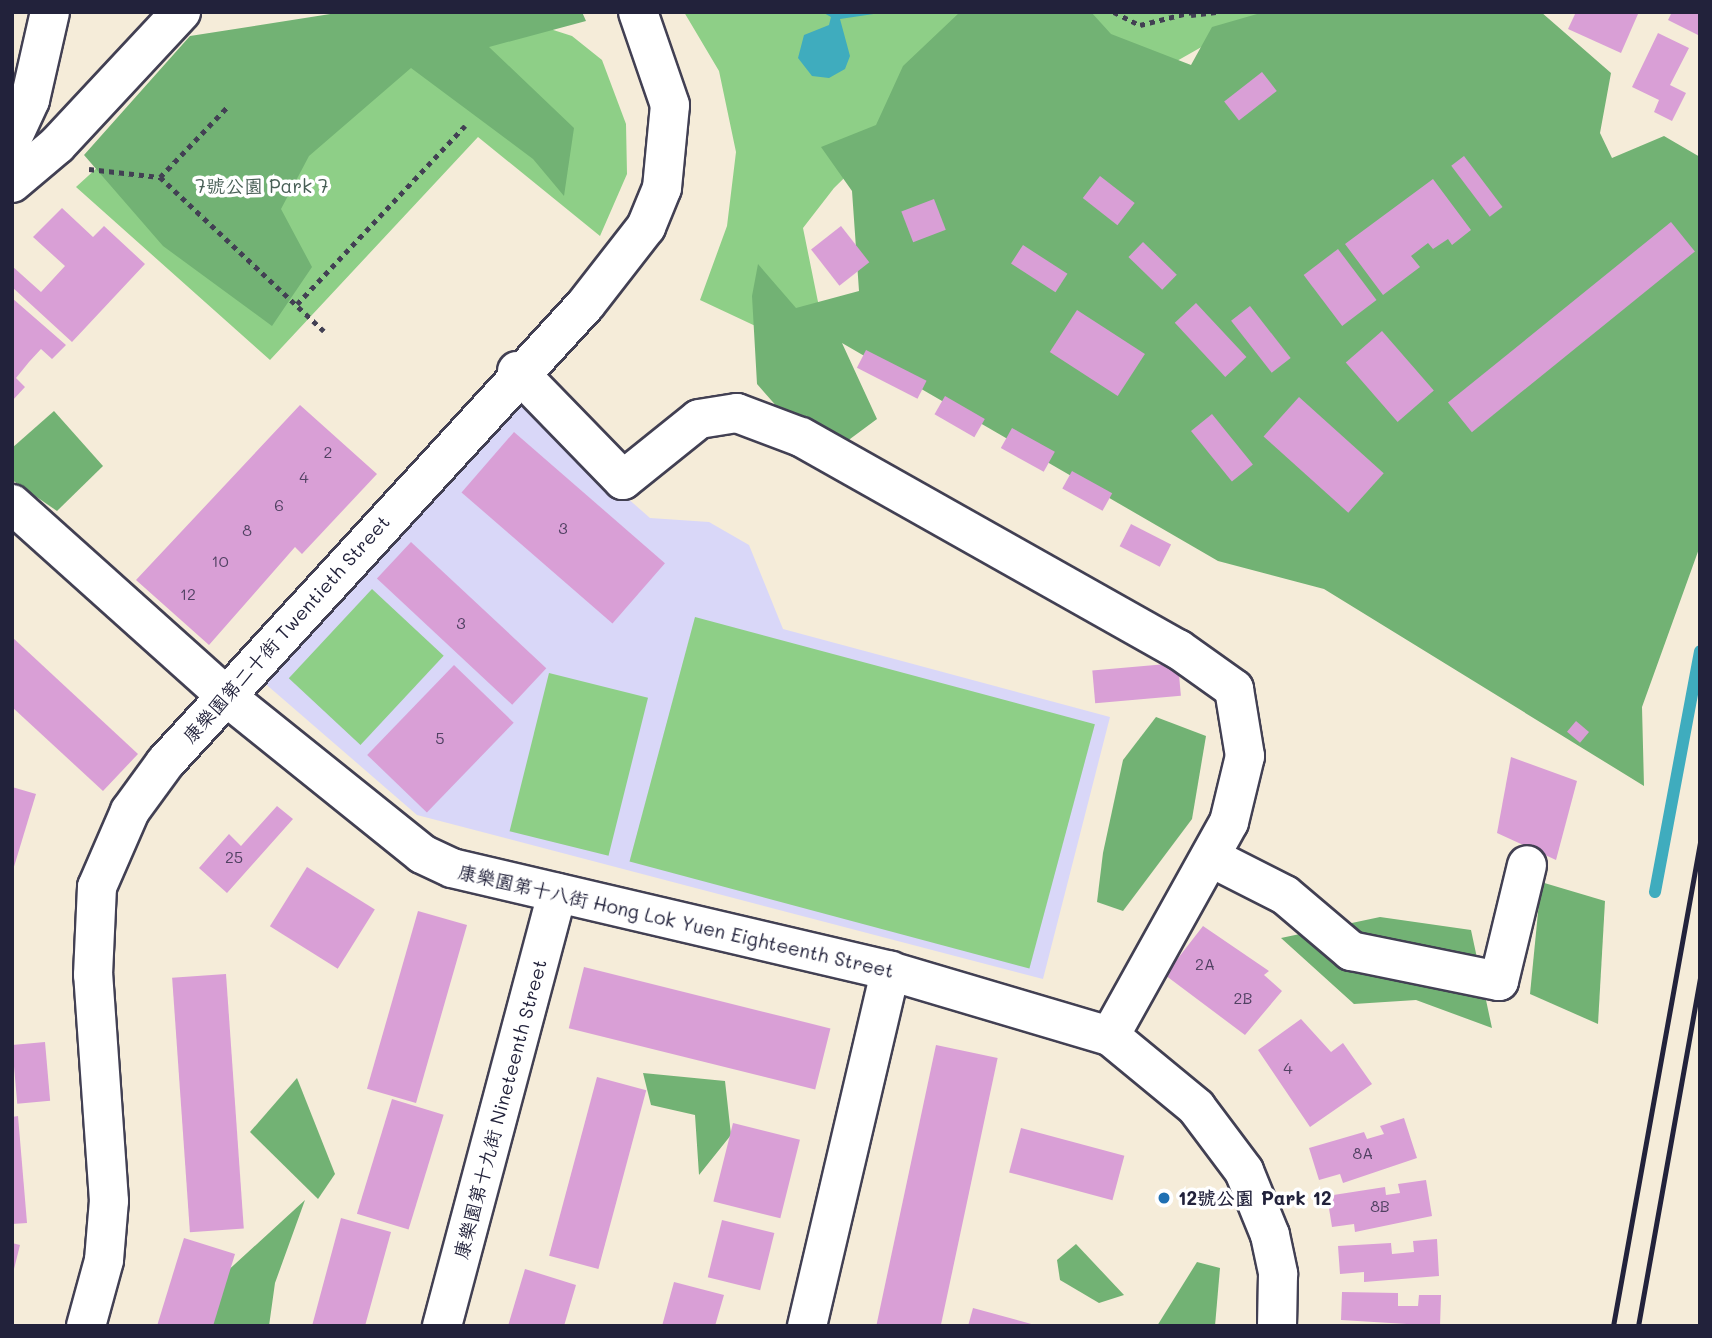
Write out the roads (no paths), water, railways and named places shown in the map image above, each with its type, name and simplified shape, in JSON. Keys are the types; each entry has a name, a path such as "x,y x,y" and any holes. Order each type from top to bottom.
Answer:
{"street":[{"path":"12,139 30,100 50,12"},
{"path":"12,183 57,145 181,12"},
{"name":"康樂園第二十街 Twentieth Street","path":"86,1326 104,1260 109,1201 93,975 97,887 130,811 226,697 517,371 616,269 646,227 662,188 670,105 638,12"},
{"path":"517,371 623,480 699,419 737,412 801,438 1178,649 1234,690 1241,713 1245,756 1229,822 1110,1036"},
{"name":"康樂園第十八街 Hong Lok Yuen Eighteenth Street","path":"12,504 226,697 422,854 558,893 890,971 1110,1036 1196,1107 1244,1171 1264,1210 1275,1261 1278,1326"},
{"path":"1210,857 1285,895 1351,951 1499,981 1527,865"},
{"name":"康樂園第十九街 Nineteenth Street","path":"442,1326 558,893"},
{"path":"807,1326 890,971"}],"water":[{"path":"822,12 887,12 840,19 850,56 845,69 829,78 812,76 798,58 804,35 829,25 831,17"}],"waterway":[{"path":"1655,892 1700,651"}],"railway":[{"path":"1613,1326 1700,841"},
{"path":"1638,1326 1700,977"}],"place":[{"name":"12號公園 Park 12","path":"1164,1198"}],"park label":[{"name":"7號公園 Park 7","path":"262,186"}]}
